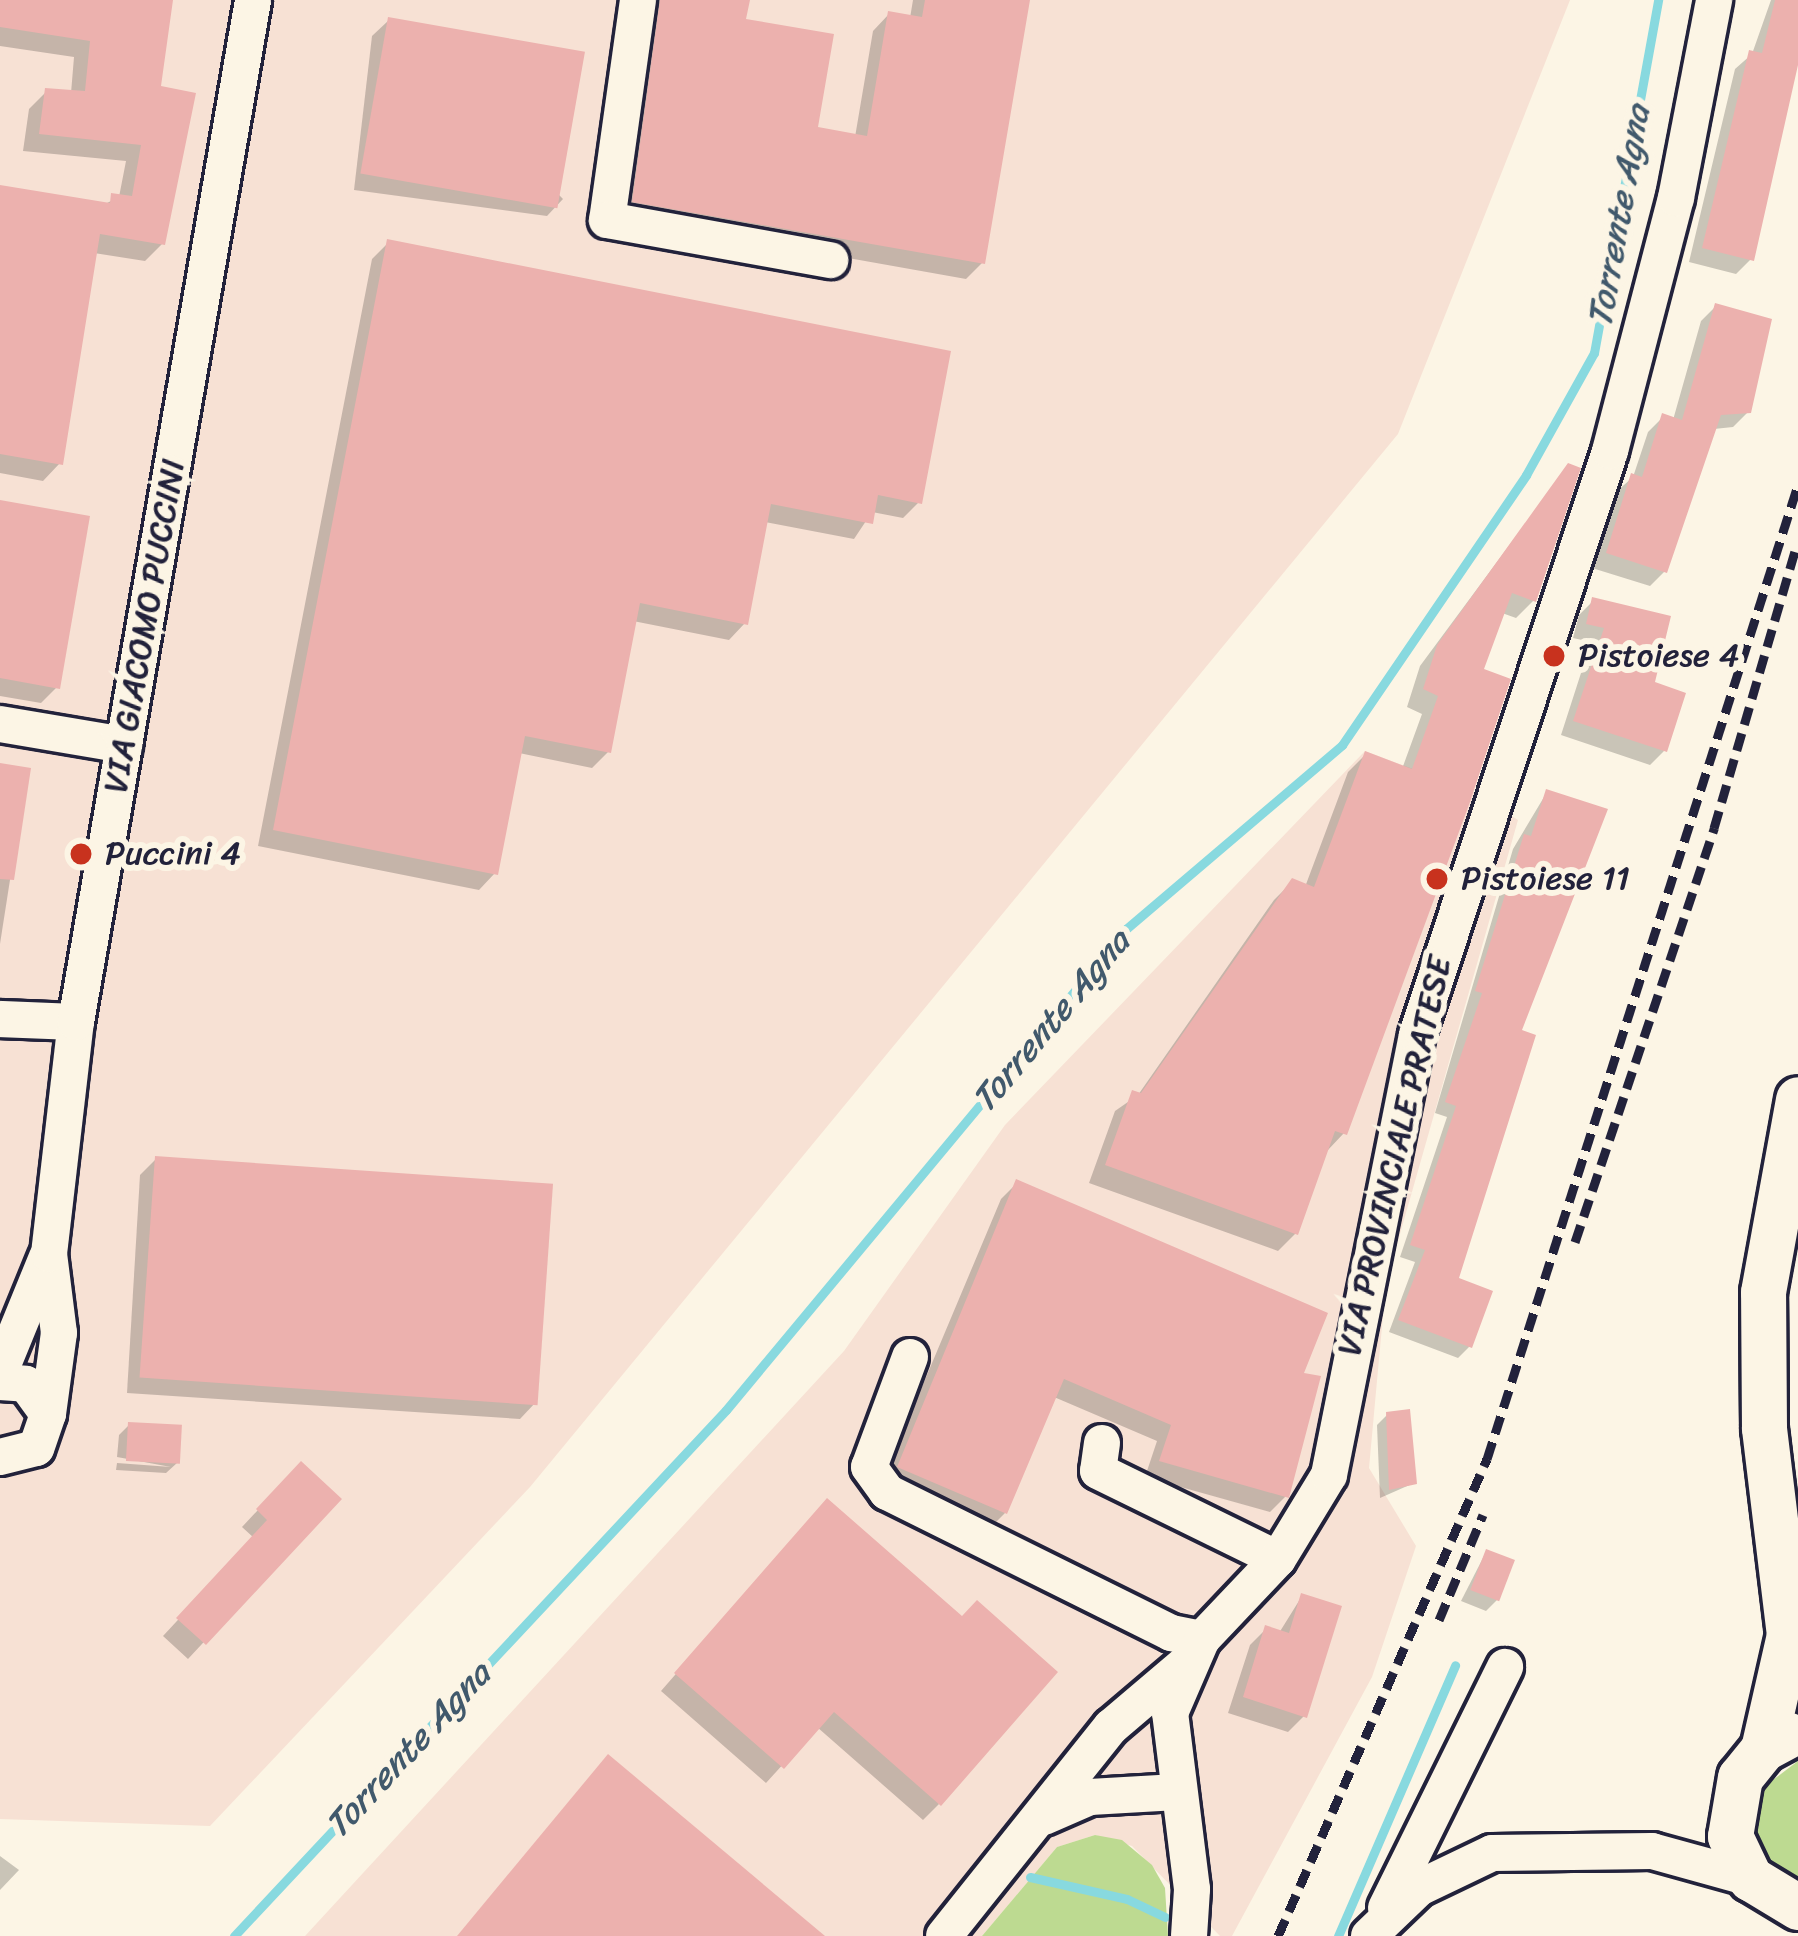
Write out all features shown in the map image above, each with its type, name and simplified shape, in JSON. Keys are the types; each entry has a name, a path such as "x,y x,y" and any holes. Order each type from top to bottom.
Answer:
{"main road":[{"path":"1798,1099 1766,1254 1761,1343 1794,1642 1780,1741 1740,1777 1729,1812 1730,1836 1750,1878 1798,1907"}],"street":[{"name":"VIA GIACOMO PUCCINI","path":"42,1431 59,1333 49,1254 76,1022 254,0"},
{"path":"638,0 607,220 830,260"},
{"name":"VIA PROVINCIALE PRATESE","path":"1189,1936 1192,1889 1170,1713 1195,1650 1278,1559 1329,1475 1417,1035 1610,452 1676,198 1714,0"},
{"path":"0,724 124,745"},
{"path":"0,1019 76,1022"},
{"name":"VIA GIACOMO PUCCINI","path":"0,1372 49,1254"},
{"path":"910,1357 869,1467 887,1492 1171,1633 1195,1650 1111,1727 944,1936"},
{"path":"0,1382 26,1384 42,1431"},
{"path":"0,1457 42,1431"},
{"path":"0,1486 42,1431"},
{"path":"1102,1443 1098,1471 1278,1559"},
{"path":"1374,1929 1505,1667"},
{"path":"1036,1822 1090,1797 1177,1792"},
{"path":"1652,1851 1729,1812"},
{"path":"1374,1929 1445,1871 1492,1853 1652,1851 1750,1878"}],"shaded area":[{"path":"0,0 1570,0 1398,434 530,1487 210,1826 0,1819"},
{"path":"1365,751 1474,792 1518,820 1386,1283 1369,1468 1416,1546 1372,1677 1232,1936 1220,1936 1132,1846 1095,1835 1057,1847 982,1936 305,1936 844,1351 1005,1125"}],"green space":[{"path":"1798,1761 1798,1883 1768,1863 1754,1825 1765,1786"},
{"path":"1095,1835 1122,1840 1152,1865 1165,1888 1168,1936 982,1936 1057,1847"}],"building":[{"path":"0,0 173,0 161,86 196,93 165,245 100,234 63,465 0,454 0,185 110,203 111,193 132,196 141,145 39,134 45,88 85,91 90,41 0,27"},
{"path":"660,0 750,0 746,19 834,34 818,127 867,136 888,11 922,17 925,0 1030,0 985,264 632,202"},
{"path":"1775,0 1798,0 1798,65 1754,261 1702,248 1749,50 1762,53"},
{"path":"388,17 585,52 557,208 360,174"},
{"path":"387,239 951,351 922,504 878,495 873,524 771,504 748,625 640,603 611,753 525,736 498,875 273,830"},
{"path":"1715,303 1772,319 1751,413 1721,415 1667,573 1606,553 1631,473 1642,477 1662,413 1682,420"},
{"path":"1568,463 1581,468 1536,602 1512,593 1484,669 1511,679 1470,802 1347,1135 1335,1131 1298,1235 1105,1165 1132,1090 1141,1093 1292,878 1314,887 1365,751 1412,769 1438,696 1423,689 1437,645"},
{"path":"0,500 90,516 60,689 0,678"},
{"path":"1592,597 1671,616 1655,682 1686,693 1667,752 1573,721 1604,628 1586,624"},
{"path":"0,763 31,768 14,880 0,879"},
{"path":"1546,789 1608,809 1522,1030 1536,1035 1459,1278 1493,1291 1472,1348 1398,1320 1425,1250 1410,1245 1456,1106 1445,1102 1482,993 1475,991 1524,834 1531,836"},
{"path":"155,1156 553,1184 538,1405 140,1377"},
{"path":"1016,1179 1328,1313 1304,1373 1321,1376 1289,1498 1159,1461 1171,1425 1064,1379 1007,1514 897,1467"},
{"path":"1410,1409 1417,1484 1389,1490 1386,1412"},
{"path":"128,1422 182,1425 180,1464 126,1461"},
{"path":"301,1461 342,1499 206,1645 176,1618 267,1520 256,1509"},
{"path":"827,1498 962,1616 977,1600 1058,1672 941,1806 834,1712 784,1769 674,1673"},
{"path":"1486,1549 1515,1560 1499,1601 1470,1590"},
{"path":"1301,1593 1342,1606 1307,1718 1243,1697 1265,1625 1289,1633"},
{"path":"608,1754 825,1936 457,1936"}],"waterway":[{"name":"Torrente Agna","path":"234,1936 726,1410 1126,929 1342,745 1526,475 1594,353 1658,0"},
{"path":"1338,1936 1455,1665"},
{"path":"1030,1877 1127,1899 1165,1917"}],"railway":[{"path":"1278,1936 1487,1459 1798,485"},
{"path":"1575,1242 1714,828 1797,544"},
{"path":"1439,1620 1483,1515"}],"place":[{"name":"Pistoiese 4","path":"1554,656"},
{"name":"Puccini 4","path":"81,854"},
{"name":"Pistoiese 11","path":"1437,879"}]}
